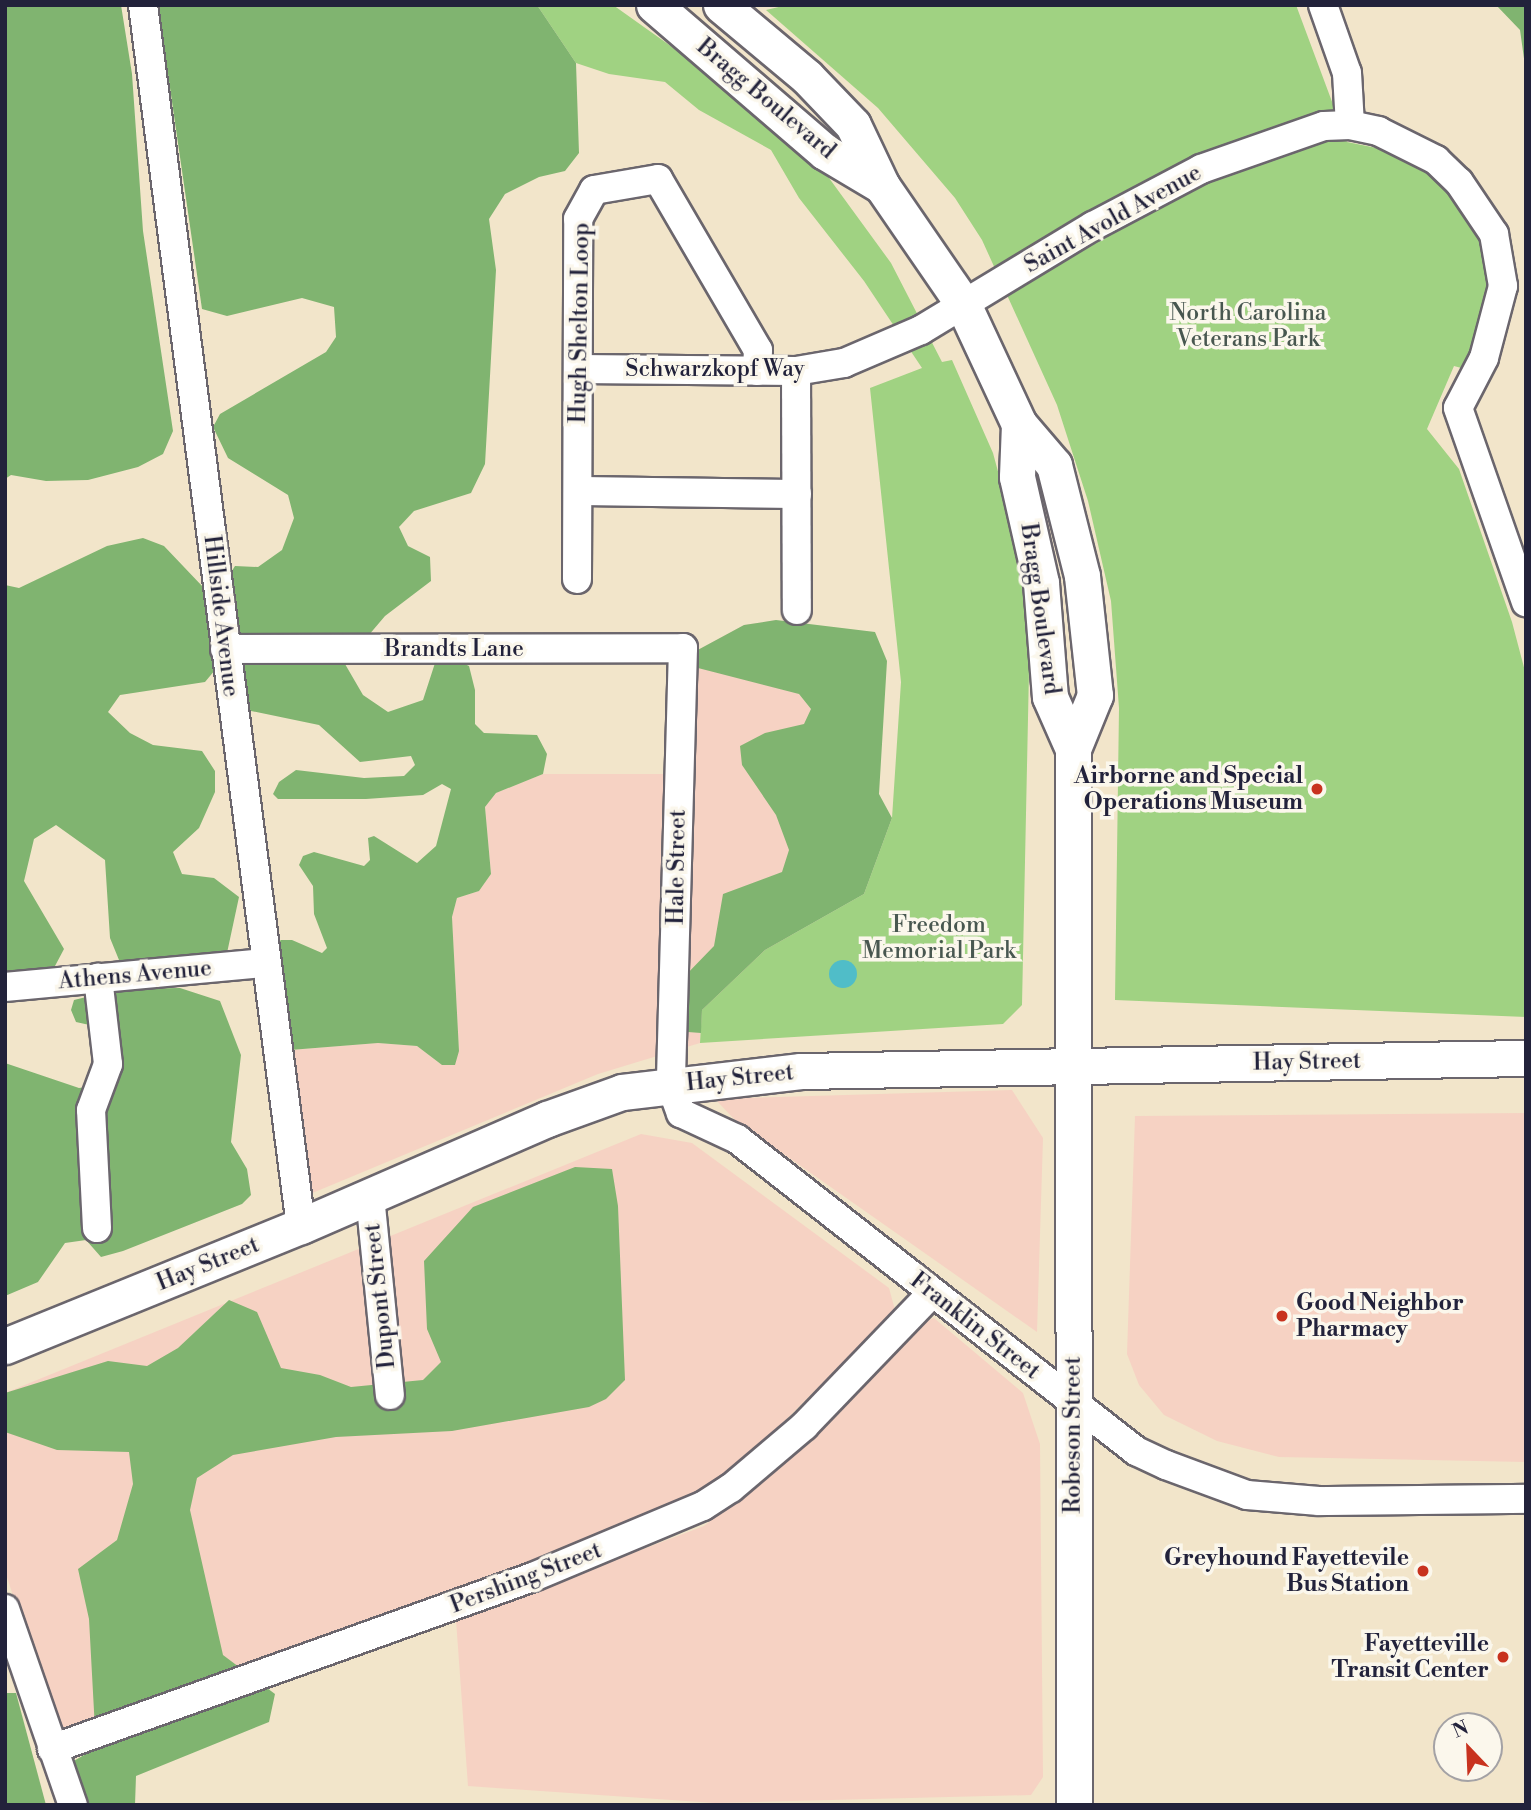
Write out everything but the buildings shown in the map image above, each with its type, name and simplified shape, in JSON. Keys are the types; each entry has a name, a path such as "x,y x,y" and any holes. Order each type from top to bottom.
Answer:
{"main road":[{"name":"Bragg Boulevard","path":"654,5 825,152 882,186"},
{"name":"Bragg Boulevard","path":"721,5 807,77 853,125 882,186 963,304 1019,424 1054,465 1088,613 1095,695 1073,749 1077,1066"},
{"name":"Hay Street","path":"5,1346 301,1226 547,1119 622,1092 801,1071 1526,1058"},
{"name":"Robeson Street","path":"1074,1805 1073,1403 1077,1066"}],"street":[{"name":"Hillside Avenue","path":"143,5 301,1226"},
{"path":"1323,5 1347,73 1350,125 1401,138 1436,160 1460,182 1493,234 1503,286 1484,358 1458,408 1526,601"},
{"name":"Saint Avold Avenue","path":"963,304 1179,179 1299,132 1350,125"},
{"name":"Hugh Shelton Loop","path":"577,579 578,219 594,190 658,179 758,350 757,370"},
{"name":"Schwarzkopf Way","path":"579,369 796,371 867,355 963,304"},
{"path":"796,371 797,610"},
{"path":"578,491 797,494"},
{"name":"Brandts Lane","path":"225,649 683,648"},
{"name":"Hale Street","path":"671,1086 683,648"},
{"name":"Athens Avenue","path":"5,987 265,963"},
{"path":"97,1228 92,1110 108,1064 98,978"},
{"name":"Franklin Street","path":"671,1086 681,1113 737,1139 1136,1451 1247,1495 1319,1501 1526,1499"},
{"name":"Dupont Street","path":"370,1196 390,1395"},
{"name":"Pershing Street","path":"52,1749 533,1577 703,1506 731,1488 804,1426 932,1293"},
{"path":"5,1609 73,1805"}],"shaded area":[{"path":"776,620 799,694 811,709 793,934 702,1010 700,1043 598,1074 310,1194 290,1050 378,1043 417,1046 442,1065 459,1051 452,917 457,898 479,891 491,874 485,807 496,793 543,774 693,774 694,652 744,625"},
{"path":"1012,1090 1043,1138 1037,1332 734,1119 715,1099"},
{"path":"1526,1113 1526,1462 1279,1457 1217,1441 1164,1415 1139,1385 1127,1354 1135,1116"},
{"path":"641,1134 692,1143 889,1288 895,1310 736,1470 656,1515 242,1669 57,1731 5,1571 5,1393"},
{"path":"934,1318 1023,1393 1040,1444 1043,1777 1031,1795 715,1803 468,1786 456,1620 704,1526 815,1438 919,1324"}],"green space":[{"path":"5,5 121,5 132,74 143,231 173,431 163,454 138,467 88,480 46,481 11,475 5,479"},
{"path":"158,5 537,5 576,63 579,153 565,171 539,177 505,194 489,219 496,270 485,464 471,493 414,511 399,527 408,546 430,557 431,581 385,616 368,636 239,635 234,627 228,577 235,566 258,567 282,550 294,518 288,495 228,458 213,427 220,414 326,352 336,337 334,307 302,298 227,316 202,309"},
{"name":"Freedom Memorial Park","path":"537,5 613,5 727,86 821,167 891,263 942,362 952,360 993,453 1017,542 1030,623 1022,1005 1003,1024 700,1043 702,1010 765,950 864,894 892,818 901,682 870,388 922,368 864,281 799,198 771,150 699,110 665,82 609,74 576,63"},
{"name":"North Carolina Veterans Park","path":"787,5 1296,5 1347,142 1436,160 1481,211 1503,286 1465,369 1454,366 1427,429 1459,469 1512,622 1526,675 1526,1017 1115,1000 1119,708 1111,601 1088,501 1057,405 982,240 955,198 878,108 766,10"},
{"path":"1496,5 1526,5 1526,73 1520,30"},
{"path":"143,538 164,546 203,587 215,670 205,682 120,695 108,712 130,733 153,745 202,751 215,771 215,792 199,828 173,852 182,874 214,878 239,897 227,953 148,962 119,960 110,938 105,860 56,825 34,839 24,881 64,949 55,966 5,973 5,585 19,588 107,546"},
{"path":"776,620 875,632 887,661 879,794 892,818 864,894 765,950 702,1010 701,1033 688,1032 682,979 714,946 723,894 782,872 789,850 776,815 742,765 740,746 765,733 804,724 811,709 799,694 698,668 694,652 744,625"},
{"path":"238,657 327,657 345,664 363,695 388,712 423,700 435,663 456,660 469,666 475,690 475,724 484,733 537,735 547,754 543,774 496,793 485,807 491,874 479,891 457,898 452,917 459,1051 455,1065 442,1065 417,1046 378,1043 290,1050 274,946 281,940 292,940 322,953 327,948 314,914 313,886 299,865 303,856 314,852 364,866 370,860 368,838 374,836 417,863 436,846 451,789 442,784 423,795 366,799 278,799 273,794 279,782 296,770 364,778 404,776 415,765 411,756 360,762 319,725 251,711 241,697"},
{"path":"180,988 220,1001 241,1055 231,1142 247,1169 251,1195 242,1204 123,1251 101,1257 86,1240 65,1243 38,1282 5,1296 5,1063 79,1088 109,1084 94,1026 76,1022 71,1010 74,1000 119,989"},
{"path":"575,1167 612,1169 618,1206 625,1380 606,1399 589,1407 452,1431 336,1437 233,1455 197,1478 190,1510 223,1655 275,1694 269,1722 136,1776 135,1805 84,1805 72,1762 96,1748 89,1619 78,1569 117,1540 133,1484 129,1452 57,1450 5,1432 5,1393 108,1361 147,1366 178,1348 229,1300 257,1312 281,1368 320,1375 351,1387 423,1380 441,1362 427,1329 424,1261 473,1207"},
{"path":"5,1693 16,1693 46,1805 5,1805"}],"water":[{"path":"843,960 853,964 857,974 853,984 843,988 833,984 829,974 833,964"}],"place":[{"name":"Airborne and Special Operations Museum","path":"1317,789"},
{"name":"Good Neighbor Pharmacy","path":"1282,1316"},
{"name":"Greyhound Fayettevile Bus Station","path":"1423,1571"},
{"name":"Fayetteville Transit Center","path":"1503,1657"}]}
